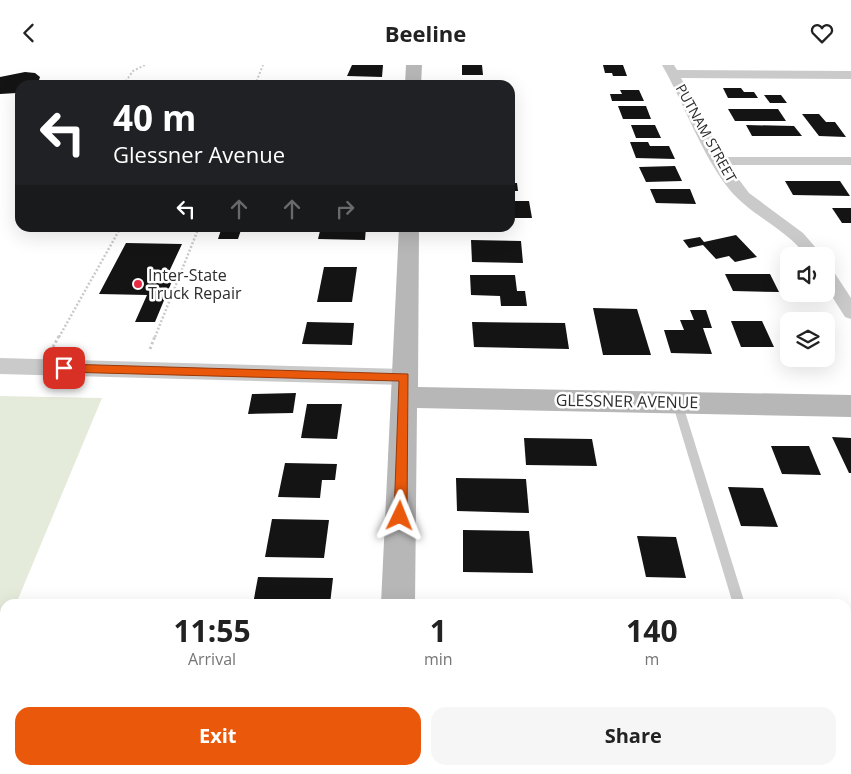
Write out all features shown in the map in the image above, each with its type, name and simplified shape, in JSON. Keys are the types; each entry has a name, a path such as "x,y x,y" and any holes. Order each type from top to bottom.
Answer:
{"street":[{"path":"413,80 414,65"},
{"path":"670,69 851,75"},
{"name":"PUTNAM STREET","path":"670,69 719,161 743,194 796,235 807,247"},
{"path":"719,161 851,161"},
{"path":"398,599 409,232"},
{"path":"835,287 851,312"},
{"name":"GLESSNER AVENUE","path":"0,366 142,371 677,402 851,406"}],"lane":[{"path":"677,402 737,599"}],"path":[{"path":"127,80 133,71 145,65"},
{"path":"257,80 263,65"},
{"path":"41,367 118,232"},
{"path":"142,371 197,232"}],"green space":[{"path":"0,396 102,398 18,599 0,599"}],"building":[{"path":"352,65 383,65 382,77 347,76"},
{"path":"462,65 482,65 483,75 462,75"},
{"path":"603,65 623,65 627,76 613,76 612,73 605,73"},
{"path":"25,72 35,73 40,77 39,80 15,80 15,93 0,94 0,77"},
{"path":"723,88 741,88 744,92 754,92 758,98 728,98"},
{"path":"620,90 639,90 644,101 612,101 610,94 622,94"},
{"path":"764,95 781,95 787,103 770,103"},
{"path":"618,106 646,106 651,119 623,119"},
{"path":"728,109 778,109 786,121 735,121"},
{"path":"802,114 819,114 826,122 835,122 846,137 819,136"},
{"path":"631,125 655,125 661,138 636,138"},
{"path":"746,125 794,126 802,136 752,136"},
{"path":"630,142 648,142 650,146 669,146 675,159 636,158"},
{"path":"675,166 682,181 646,182 639,167"},
{"path":"785,181 840,181 850,196 793,195"},
{"path":"515,183 517,183 518,191 515,191"},
{"path":"650,189 690,189 696,204 656,203"},
{"path":"515,201 529,201 532,218 515,218"},
{"path":"832,208 851,208 851,223 842,223"},
{"path":"220,232 240,232 238,239 218,239"},
{"path":"320,232 366,232 365,240 318,239"},
{"path":"736,235 757,257 735,262 729,256 716,259 703,245 689,248 683,240 700,237 704,242"},
{"path":"471,240 521,241 523,263 472,262"},
{"name":"Inter-State Truck Repair","path":"126,243 182,244 168,274 175,274 155,322 135,322 147,295 99,294"},
{"path":"324,267 357,267 352,302 317,302"},
{"path":"725,274 770,274 779,292 733,291"},
{"path":"470,275 515,275 517,291 525,291 527,306 501,306 500,296 471,295"},
{"path":"593,308 637,309 651,355 603,355"},
{"path":"690,310 706,310 712,328 703,328 712,354 671,353 664,330 684,330 680,320 694,320"},
{"path":"731,321 762,321 774,347 741,347"},
{"path":"307,322 354,323 352,345 302,344"},
{"path":"472,322 565,323 569,349 474,347"},
{"path":"296,393 293,413 248,414 252,394"},
{"path":"307,404 342,404 337,439 301,438"},
{"path":"832,437 851,438 851,473 849,473"},
{"path":"524,438 592,439 597,466 526,465"},
{"path":"771,446 809,446 821,475 782,474"},
{"path":"285,463 337,464 335,480 322,480 320,498 278,497"},
{"path":"456,478 526,479 529,513 457,511"},
{"path":"728,487 763,488 778,527 741,526"},
{"path":"272,519 329,520 324,558 265,557"},
{"path":"463,530 529,531 533,573 463,572"},
{"path":"637,536 676,537 686,578 646,577"},
{"path":"258,577 333,578 331,599 254,599"}],"place":[{"name":"Inter-State Truck Repair","path":"138,284"}],"route":[{"path":"64,368 307,376 404,377 400,516"}]}
